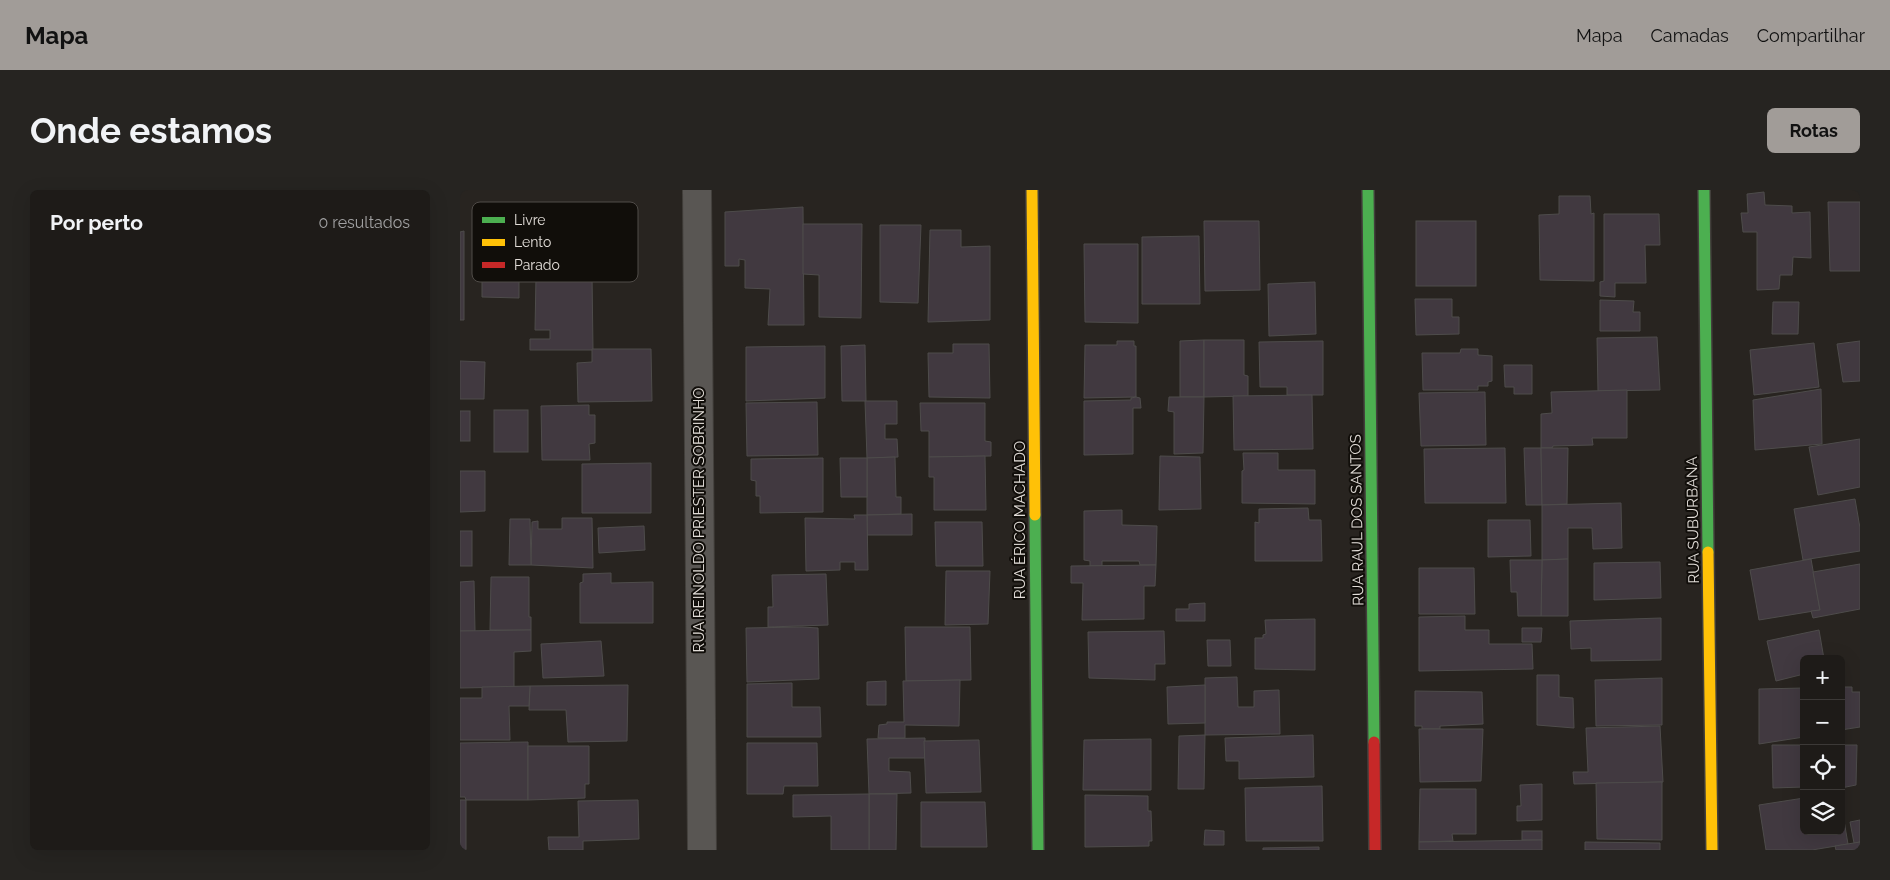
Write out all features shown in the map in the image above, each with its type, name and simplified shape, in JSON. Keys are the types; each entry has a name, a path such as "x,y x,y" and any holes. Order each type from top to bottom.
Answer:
{"street":[{"name":"RUA REINOLDO PRIESTER SOBRINHO","path":"697,190 702,850"},
{"name":"RUA ÉRICO MACHADO","path":"1032,190 1038,850"},
{"name":"RUA RAUL DOS SANTOS","path":"1368,190 1375,850"},
{"name":"RUA SUBURBANA","path":"1704,190 1712,850"}],"building":[{"path":"1764,192 1765,205 1792,206 1792,213 1810,212 1811,258 1793,257 1792,275 1780,275 1779,289 1757,290 1757,232 1743,232 1741,213 1748,213 1747,194"},
{"path":"1559,196 1590,196 1591,214 1594,213 1594,281 1540,280 1539,215 1559,214"},
{"path":"1828,202 1860,202 1860,271 1830,271"},
{"path":"803,207 804,325 768,325 770,289 745,288 745,260 739,259 739,266 725,266 725,212"},
{"path":"1604,214 1659,214 1660,245 1645,245 1646,283 1615,283 1615,297 1600,296 1600,282 1604,281"},
{"path":"1204,221 1259,221 1260,290 1205,291"},
{"path":"1416,221 1476,221 1476,286 1416,286"},
{"path":"803,224 862,224 861,318 819,317 819,275 803,274"},
{"path":"880,225 921,225 918,303 880,302"},
{"path":"930,230 961,230 961,247 990,246 990,320 928,322"},
{"path":"464,231 464,320 460,320 460,232"},
{"path":"1199,236 1200,304 1142,304 1142,237"},
{"path":"1084,244 1138,244 1138,323 1085,322"},
{"path":"482,282 519,282 519,298 482,297"},
{"path":"536,282 592,282 593,350 530,350 530,339 550,339 550,330 535,330"},
{"path":"1315,282 1316,334 1269,336 1268,284"},
{"path":"1415,299 1452,299 1452,317 1459,317 1459,334 1416,335"},
{"path":"1600,300 1634,301 1633,312 1640,312 1640,331 1600,331"},
{"path":"1773,302 1799,302 1798,334 1772,334"},
{"path":"1657,337 1660,390 1598,391 1597,338"},
{"path":"1204,340 1204,397 1180,397 1180,341"},
{"path":"1204,340 1244,340 1244,375 1248,376 1248,396 1204,397"},
{"path":"1117,341 1134,341 1134,346 1136,346 1136,397 1084,398 1085,345 1117,345"},
{"path":"1323,341 1323,395 1287,395 1287,387 1260,387 1259,342"},
{"path":"1860,341 1860,381 1843,382 1837,344"},
{"path":"1814,343 1819,387 1754,395 1750,350"},
{"path":"953,344 989,344 990,398 929,397 928,353 953,353"},
{"path":"865,345 866,401 842,401 841,346"},
{"path":"825,346 825,398 746,401 746,347"},
{"path":"592,349 651,349 652,401 578,402 577,363 592,362"},
{"path":"1461,349 1478,349 1478,355 1492,356 1492,381 1488,382 1488,386 1478,386 1478,390 1423,390 1422,353 1460,353"},
{"path":"460,361 485,362 484,399 460,399"},
{"path":"1504,365 1532,365 1532,394 1514,394 1514,387 1505,387"},
{"path":"1821,389 1822,444 1755,450 1753,400"},
{"path":"1627,390 1627,438 1592,438 1593,445 1541,448 1541,414 1552,413 1551,392"},
{"path":"1485,392 1486,445 1421,446 1419,393"},
{"path":"1312,395 1313,449 1234,450 1233,396"},
{"path":"1169,397 1204,397 1203,453 1174,454 1174,412 1168,411"},
{"path":"1131,398 1140,398 1141,408 1133,408 1133,454 1084,455 1084,401 1131,400"},
{"path":"865,401 897,401 897,424 885,424 885,439 897,439 898,457 867,458"},
{"path":"817,402 818,455 747,456 746,403"},
{"path":"920,403 985,403 985,441 991,442 991,456 929,457 929,431 921,431"},
{"path":"589,405 589,415 595,415 595,443 589,444 590,460 542,460 541,406"},
{"path":"494,410 528,410 528,452 494,452"},
{"path":"460,411 470,411 470,441 460,441"},
{"path":"1860,439 1860,487 1818,495 1809,447"},
{"path":"1505,448 1506,503 1425,503 1424,449"},
{"path":"1524,448 1541,448 1542,505 1526,505"},
{"path":"1541,448 1568,448 1567,504 1542,505"},
{"path":"1243,453 1278,453 1278,470 1315,470 1315,504 1242,503"},
{"path":"985,456 986,510 934,510 934,477 929,477 929,457"},
{"path":"1160,456 1200,457 1201,509 1159,510"},
{"path":"895,457 896,497 901,497 901,514 867,515 867,458"},
{"path":"823,458 823,512 760,513 760,496 756,496 756,481 751,480 751,459"},
{"path":"840,458 867,458 867,497 841,497"},
{"path":"651,463 651,513 582,513 582,464"},
{"path":"460,471 485,471 485,511 460,512"},
{"path":"1855,499 1860,528 1860,551 1803,560 1794,509"},
{"path":"1621,503 1622,548 1593,549 1592,528 1568,528 1568,559 1542,560 1542,505"},
{"path":"1308,508 1309,520 1321,520 1322,561 1255,561 1255,522 1259,523 1259,509"},
{"path":"1122,510 1122,525 1157,526 1156,565 1140,565 1139,561 1102,561 1102,566 1090,566 1090,561 1084,560 1084,511"},
{"path":"912,514 912,535 867,535 867,515"},
{"path":"854,515 867,515 868,570 855,570 855,562 840,562 840,570 806,571 805,518 855,519"},
{"path":"562,518 592,518 593,568 531,565 532,522 538,521 538,529 562,529"},
{"path":"510,519 530,519 531,565 509,565"},
{"path":"1488,520 1530,520 1531,556 1488,557"},
{"path":"935,522 982,522 983,566 936,566"},
{"path":"644,526 645,550 599,553 598,528"},
{"path":"460,531 472,531 472,566 460,566"},
{"path":"1568,559 1568,616 1541,616 1542,560"},
{"path":"1811,559 1820,610 1759,620 1750,570"},
{"path":"1510,560 1542,560 1541,616 1518,616 1517,592 1511,592"},
{"path":"1660,562 1661,598 1594,600 1594,563"},
{"path":"1860,564 1860,609 1813,618 1811,611 1820,610 1813,572"},
{"path":"1156,565 1155,586 1144,586 1144,619 1082,620 1083,583 1071,583 1071,566"},
{"path":"1419,568 1474,568 1475,614 1419,614"},
{"path":"946,571 990,571 988,624 945,625"},
{"path":"611,573 611,583 653,582 653,623 580,623 580,583 583,582 583,574"},
{"path":"826,574 828,625 768,627 768,607 773,607 772,575"},
{"path":"491,577 529,577 529,617 531,617 531,630 490,630"},
{"path":"474,581 475,631 460,631 460,582"},
{"path":"1205,603 1205,621 1176,621 1176,609 1189,609 1189,604"},
{"path":"1465,616 1465,630 1489,630 1489,644 1532,644 1533,669 1419,671 1419,617"},
{"path":"1661,618 1661,660 1591,661 1591,648 1571,649 1570,621"},
{"path":"1315,619 1315,670 1255,669 1255,638 1263,638 1263,635 1266,634 1265,620"},
{"path":"905,627 970,627 971,680 906,681"},
{"path":"746,628 818,628 819,679 747,682"},
{"path":"1522,628 1542,628 1541,642 1522,642"},
{"path":"531,630 531,651 514,652 514,687 460,688 460,631"},
{"path":"1819,630 1823,655 1800,655 1800,675 1776,681 1767,641"},
{"path":"1164,631 1165,664 1155,664 1155,680 1089,678 1088,632"},
{"path":"1207,640 1230,640 1231,666 1208,666"},
{"path":"601,641 604,676 543,678 541,644"},
{"path":"1537,675 1559,675 1559,697 1573,698 1574,728 1537,725"},
{"path":"1237,677 1238,707 1254,707 1254,691 1279,690 1280,734 1205,735 1205,678"},
{"path":"1662,678 1662,725 1596,726 1595,680"},
{"path":"960,680 959,726 905,725 905,738 878,738 879,725 887,724 887,722 904,722 903,681"},
{"path":"886,681 886,705 867,705 867,682"},
{"path":"792,683 792,707 820,707 821,737 747,737 747,684"},
{"path":"628,685 627,741 568,742 566,710 529,710 530,686"},
{"path":"1205,685 1205,723 1168,724 1167,687"},
{"path":"530,686 529,706 509,706 510,740 460,740 460,698 482,698 482,687"},
{"path":"1845,687 1852,687 1852,692 1860,692 1860,727 1845,729"},
{"path":"1800,688 1800,738 1759,744 1759,689"},
{"path":"1415,691 1482,692 1483,724 1440,726 1440,729 1422,729 1422,726 1415,726"},
{"path":"1660,726 1663,782 1574,784 1573,772 1588,772 1586,728"},
{"path":"1419,729 1483,729 1481,781 1420,782"},
{"path":"1205,735 1204,789 1178,789 1179,736"},
{"path":"1313,735 1314,777 1239,779 1239,761 1226,761 1225,738"},
{"path":"925,738 925,758 889,758 889,771 910,772 911,793 869,794 867,739"},
{"path":"1151,739 1151,790 1083,790 1084,740"},
{"path":"979,740 981,792 926,793 924,741"},
{"path":"528,742 528,800 466,800 465,797 460,797 460,743"},
{"path":"747,743 817,743 818,786 784,786 783,794 747,794"},
{"path":"1772,745 1800,745 1800,787 1773,788"},
{"path":"1845,745 1857,745 1856,785 1845,787"},
{"path":"528,746 589,746 589,784 585,784 585,798 528,800"},
{"path":"1662,782 1662,840 1597,839 1596,783"},
{"path":"1542,784 1542,820 1517,821 1517,806 1521,806 1520,785"},
{"path":"1322,786 1323,841 1246,841 1245,788"},
{"path":"1420,789 1476,789 1476,834 1452,834 1453,841 1419,842"},
{"path":"869,794 897,794 896,850 869,850"},
{"path":"869,794 869,850 831,850 831,816 793,817 793,795"},
{"path":"1085,795 1148,796 1148,811 1151,811 1152,841 1149,841 1149,846 1085,847"},
{"path":"1800,799 1800,835 1845,835 1845,826 1848,844 1812,850 1766,850 1759,805"},
{"path":"460,800 466,800 466,850 460,850"},
{"path":"638,800 639,839 583,841 583,850 549,850 548,837 579,837 578,801"},
{"path":"921,802 985,802 987,847 921,847"},
{"path":"1860,820 1860,842 1854,843 1850,822"},
{"path":"1205,830 1224,831 1224,845 1204,845"},
{"path":"1522,831 1542,831 1542,840 1522,840"},
{"path":"1542,840 1542,850 1419,850 1419,842"},
{"path":"1585,842 1660,843 1660,850 1585,850"},
{"path":"1860,842 1860,850 1836,850 1835,846"},
{"path":"1319,847 1319,850 1263,850 1263,848"}],"traffic: fast":[{"path":"1368,190 1374,742"},
{"path":"1704,190 1708,552"},
{"path":"1035,515 1038,850"}],"traffic: slow":[{"path":"1032,190 1035,515"},
{"path":"1708,552 1712,850"}],"traffic: jam":[{"path":"1374,742 1375,850"}]}
